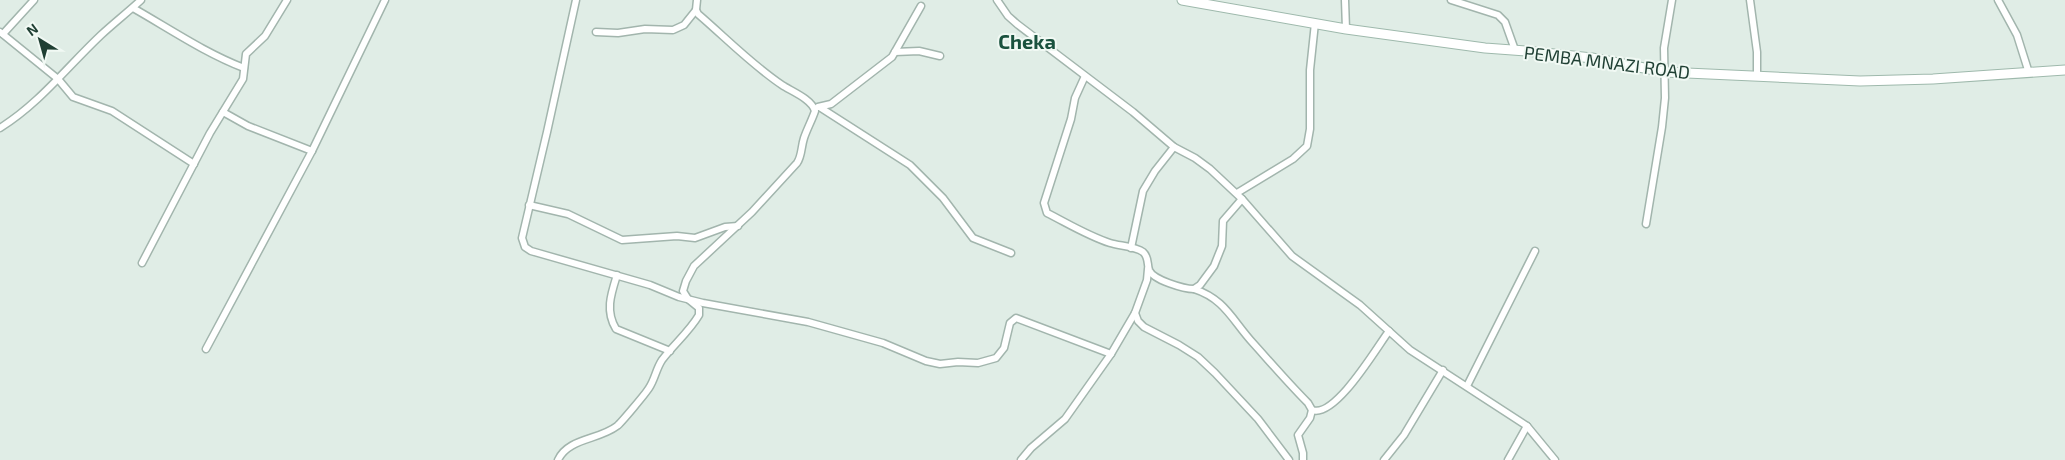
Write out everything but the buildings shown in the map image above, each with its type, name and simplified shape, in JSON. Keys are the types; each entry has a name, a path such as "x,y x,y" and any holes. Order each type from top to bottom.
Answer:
{"main road":[{"name":"PEMBA MNAZI ROAD","path":"1182,0 1346,29 1485,48 1592,58 1665,72 1860,81 2029,74 2065,70"}],"street":[{"path":"34,0 1,33 58,79 73,97 104,106 194,164"},
{"path":"0,128 18,117 35,103 101,35 141,0"},
{"path":"142,263 194,164 243,79 246,54 265,36 287,0"},
{"path":"206,349 312,151 385,0"},
{"path":"576,0 522,238 525,247 531,251 650,285 688,299 760,315 808,322 883,343 926,361 940,364 958,362 978,363 996,358 1004,348 1010,323 1016,318 1111,354"},
{"path":"596,32 618,33 645,29 673,30 684,25 696,10 697,0"},
{"path":"997,0 1008,16 1017,24 1133,112 1174,147 1202,163 1239,196 1292,256 1360,305 1410,350 1527,426 1555,460"},
{"path":"1345,0 1346,29"},
{"path":"1451,0 1498,15 1505,22 1515,50"},
{"path":"1646,224 1666,98 1664,48 1672,0"},
{"path":"1998,0 2017,35 2029,74"},
{"path":"1749,1 1757,52 1757,75"},
{"path":"558,460 576,442 592,439 620,423 649,388 656,371 699,315 698,308 688,299 683,289 694,266 738,226 799,160 803,140 818,107 831,104 869,76 895,52 921,6"},
{"path":"133,8 207,51 244,68"},
{"path":"696,10 698,14 752,61 818,107 910,165 943,198 973,238 1011,253"},
{"path":"1194,289 1200,285 1214,266 1222,246 1224,221 1239,196 1293,159 1307,146 1310,129 1310,70 1315,23"},
{"path":"895,52 919,51 940,56"},
{"path":"1021,460 1031,448 1064,419 1111,354 1135,313 1148,269 1146,256 1142,251 1109,243 1046,213 1044,209 1044,203 1071,119 1075,98 1084,76"},
{"path":"223,112 248,126 312,151"},
{"path":"1131,248 1143,191 1151,176 1174,147"},
{"path":"529,205 568,214 622,240 678,236 695,238 725,227 738,226"},
{"path":"1467,386 1536,251"},
{"path":"1148,269 1157,278 1210,295 1230,312 1252,342 1308,403 1312,410 1310,418 1298,435 1303,460"},
{"path":"617,275 609,307 612,323 616,329 670,351"},
{"path":"1135,313 1144,327 1198,357 1215,373 1258,418 1289,460"},
{"path":"1312,410 1318,411 1326,408 1351,385 1390,331"},
{"path":"1384,460 1404,435 1443,370"},
{"path":"1508,460 1527,426"}],"district":[{"name":"Cheka","path":"1027,41"}]}
